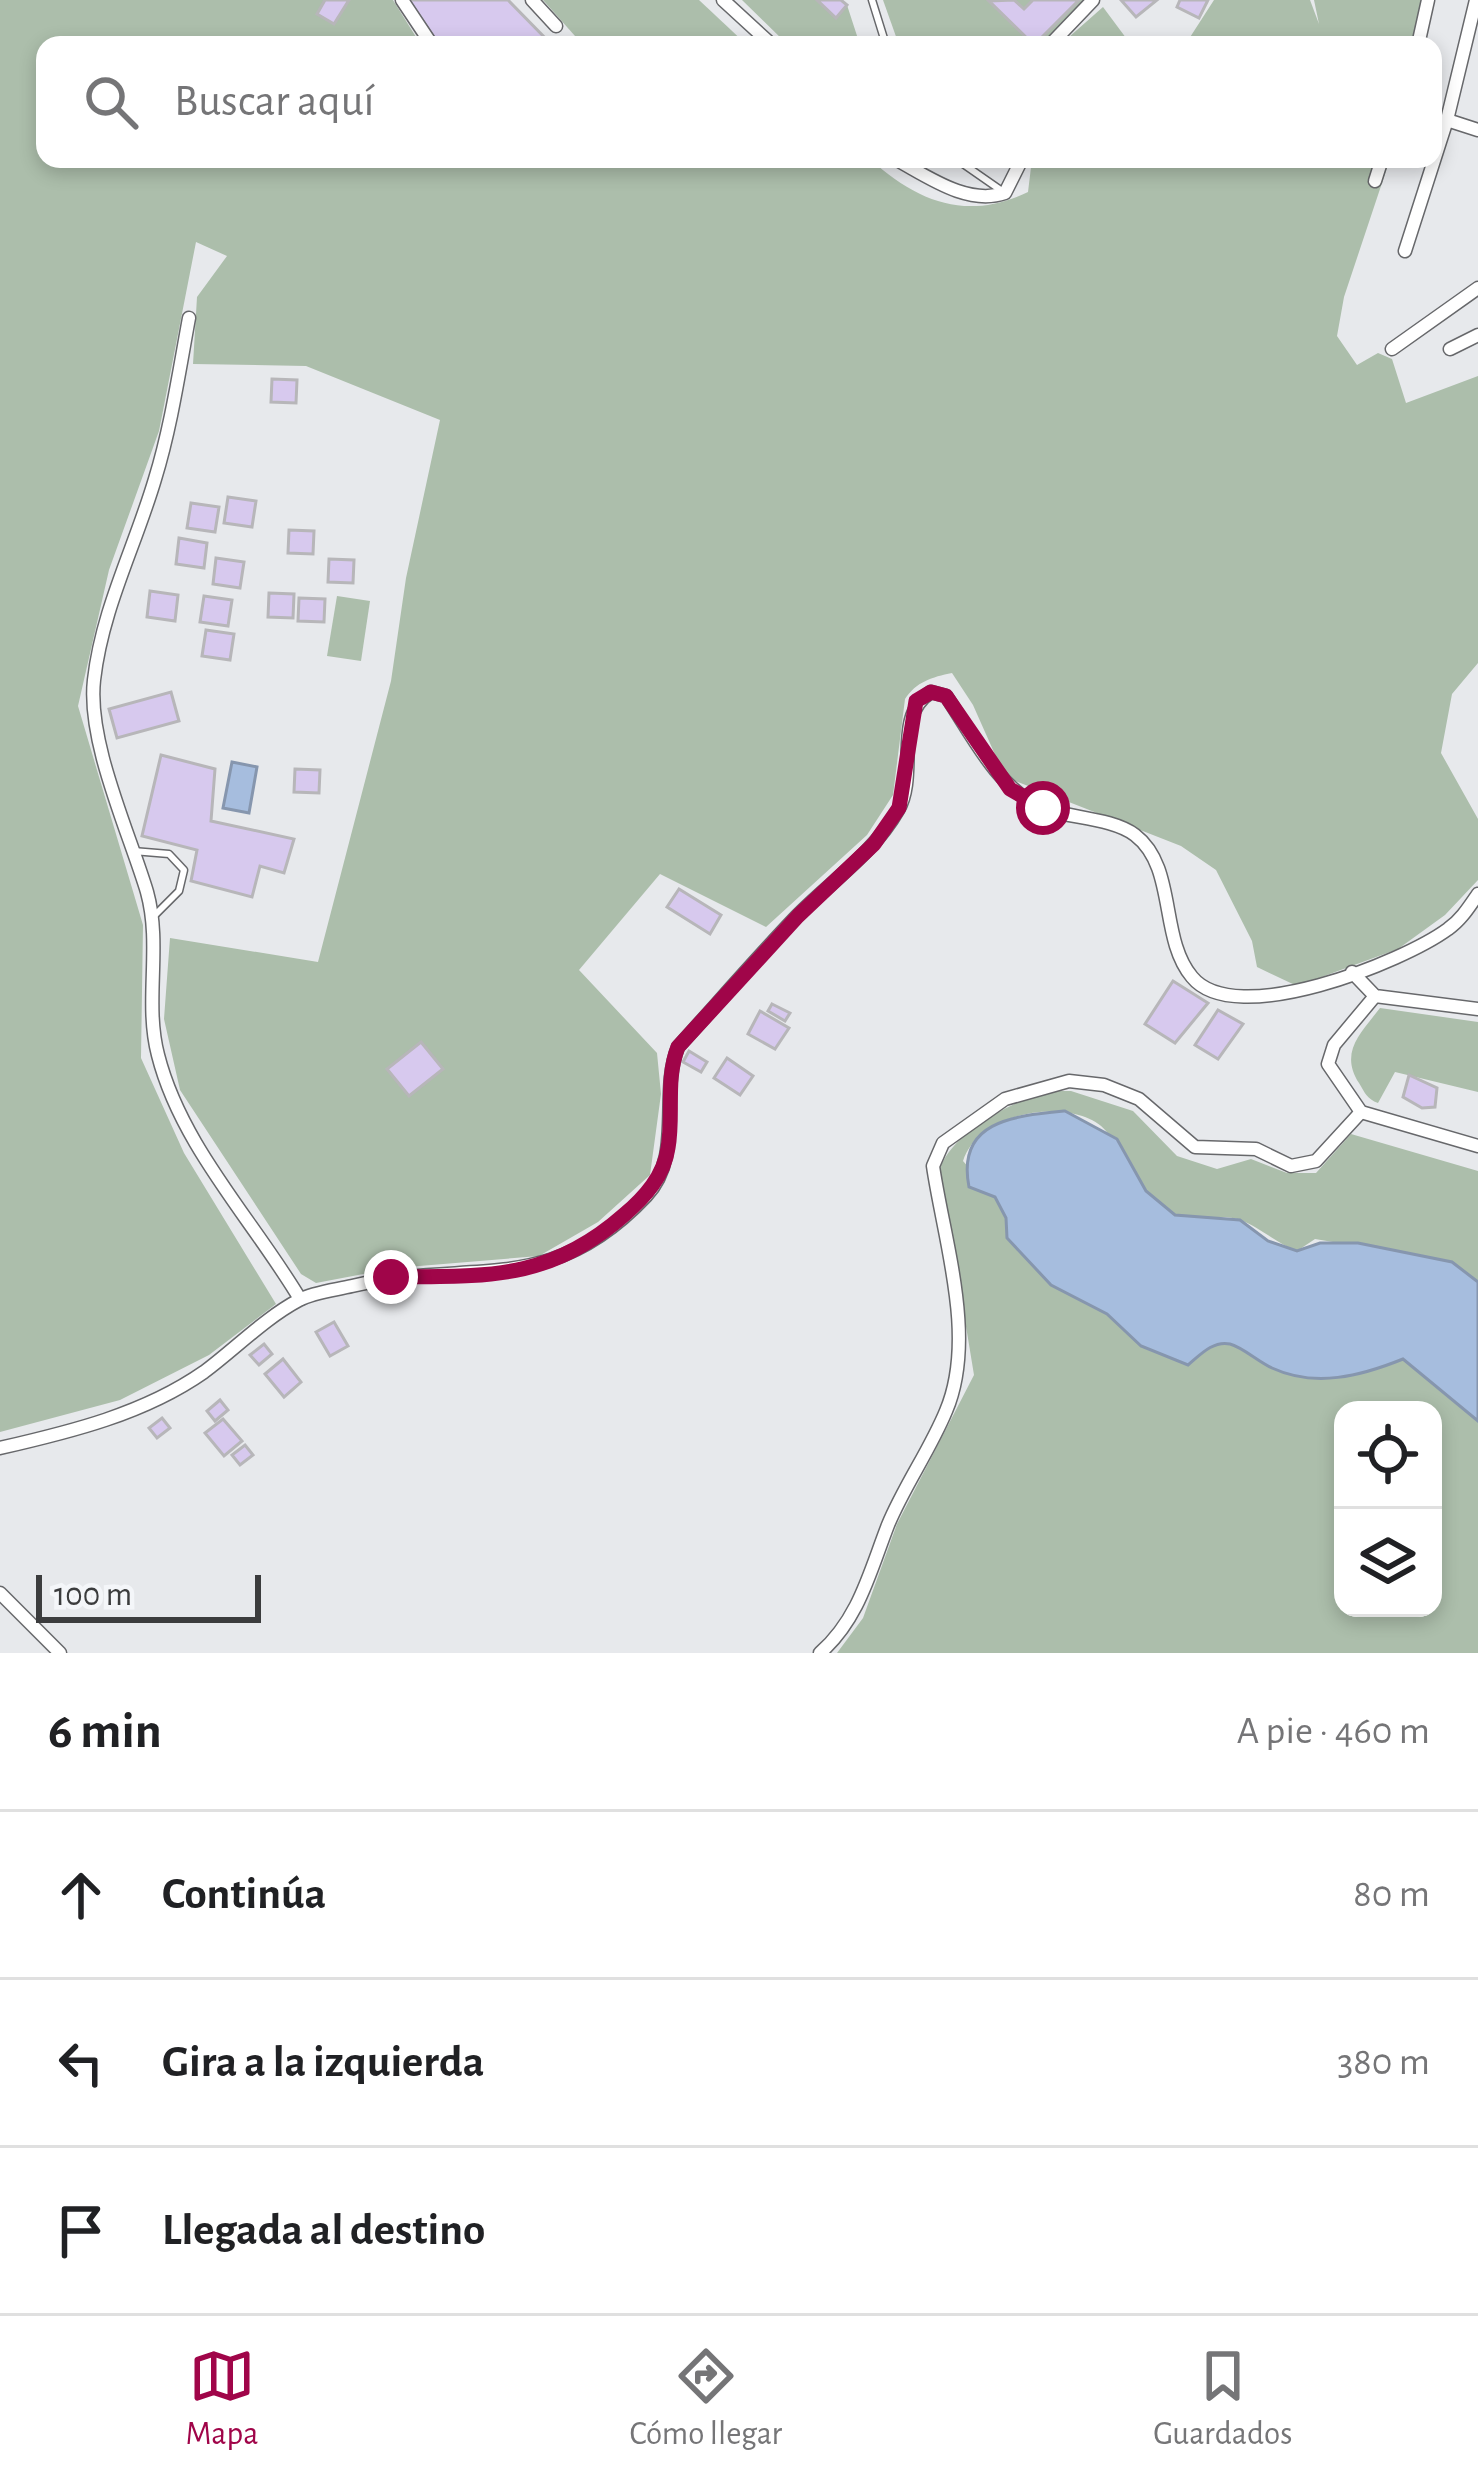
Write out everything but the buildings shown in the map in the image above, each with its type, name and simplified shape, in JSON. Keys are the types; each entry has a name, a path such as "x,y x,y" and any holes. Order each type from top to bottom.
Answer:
{"street":[{"path":"403,0 426,36"},
{"path":"532,0 556,26"},
{"path":"723,0 762,36"},
{"path":"1059,36 1093,0"},
{"path":"1420,36 1428,0"},
{"path":"1442,135 1476,0"},
{"path":"1447,119 1478,130"},
{"path":"913,168 960,192 991,197 1005,193 1018,168"},
{"path":"1375,181 1379,168"},
{"path":"1405,250 1431,168"},
{"path":"1392,349 1478,288"},
{"path":"189,318 160,458 123,562 93,686 96,722 154,916 156,1049 167,1087 194,1140 300,1299"},
{"path":"1450,349 1478,334"},
{"path":"0,1448 137,1408 200,1375 300,1299 391,1277 458,1276 548,1265 585,1249 650,1192 668,1150 671,1066 678,1047 798,916 874,844 899,808 910,717 916,701 931,692 946,696 1010,789 1043,808 1132,832 1148,847 1177,956 1196,983 1227,997 1267,999 1352,972 1448,929 1478,894"},
{"path":"1352,972 1375,996 1478,1009"},
{"path":"1375,996 1334,1046 1328,1064 1361,1112 1478,1146"},
{"path":"820,1653 853,1617 891,1518 947,1408 956,1374 958,1334 933,1166 943,1143 1005,1099 1069,1081 1104,1085 1138,1100 1196,1148 1256,1149 1291,1166 1316,1161 1361,1112"},
{"path":"0,1593 60,1653"}],"lane":[{"path":"872,0 883,36"},
{"path":"969,168 1005,193"},
{"path":"132,851 169,854 184,870 178,892 154,916"}],"green space":[{"path":"0,0 393,0 415,36 36,36 36,168 881,168 925,196 964,206 1006,201 1028,192 1031,168 1387,168 1344,297 1337,336 1357,365 1378,353 1392,359 1406,403 1478,376 1478,663 1452,694 1441,753 1478,819 1478,880 1445,915 1398,949 1297,986 1257,967 1252,941 1216,870 1181,846 1005,777 973,705 952,673 931,679 905,699 893,795 867,835 766,927 660,874 579,970 657,1053 661,1094 650,1175 598,1222 539,1256 395,1268 316,1283 301,1274 180,1090 164,1019 170,938 318,962 391,681 406,578 440,420 306,366 193,364 197,297 227,256 196,242 159,431 109,570 78,706 143,925 141,1058 184,1153 276,1304 209,1355 120,1400 0,1432"},
{"path":"543,0 699,0 737,36 575,36"},
{"path":"742,0 817,0 836,17 847,5 857,36 779,36"},
{"path":"883,0 1086,0 1049,36 896,36"},
{"path":"1214,0 1310,0 1319,24 1314,0 1434,0 1426,36 1191,36"},
{"path":"1103,7 1125,36 1070,36"},
{"path":"337,596 370,601 361,661 327,656"},
{"path":"1380,1008 1478,1022 1478,1092 1395,1072 1378,1103 1369,1098 1353,1072 1352,1052"},
{"path":"1047,1091 1071,1091 1133,1111 1177,1156 1217,1169 1251,1159 1287,1173 1316,1173 1351,1134 1478,1171 1478,1282 1452,1262 1315,1239 1297,1251 1240,1220 1175,1215 1141,1190 1106,1131 1074,1114 1033,1113 1009,1119 981,1135 963,1161 995,1197 1006,1218 1007,1238 1051,1285 1104,1312 1141,1346 1230,1344 1285,1373 1328,1379 1403,1359 1478,1421 1478,1653 837,1653 863,1618 897,1524 974,1375 940,1168 970,1130"}],"water":[{"path":"232,762 257,767 249,813 223,808"},
{"path":"1065,1111 1117,1139 1146,1191 1175,1215 1240,1220 1268,1241 1297,1251 1320,1243 1358,1243 1452,1262 1478,1282 1478,1421 1403,1359 1354,1375 1305,1377 1272,1368 1224,1343 1188,1365 1141,1346 1107,1314 1051,1285 1007,1238 1006,1218 995,1197 969,1187 967,1165 971,1148 993,1126"}],"route":[{"path":"391,1277 458,1276 548,1265 585,1249 650,1192 668,1150 671,1066 678,1047 798,916 874,844 899,808 916,701 931,692 946,696 1010,789 1043,808"}]}
